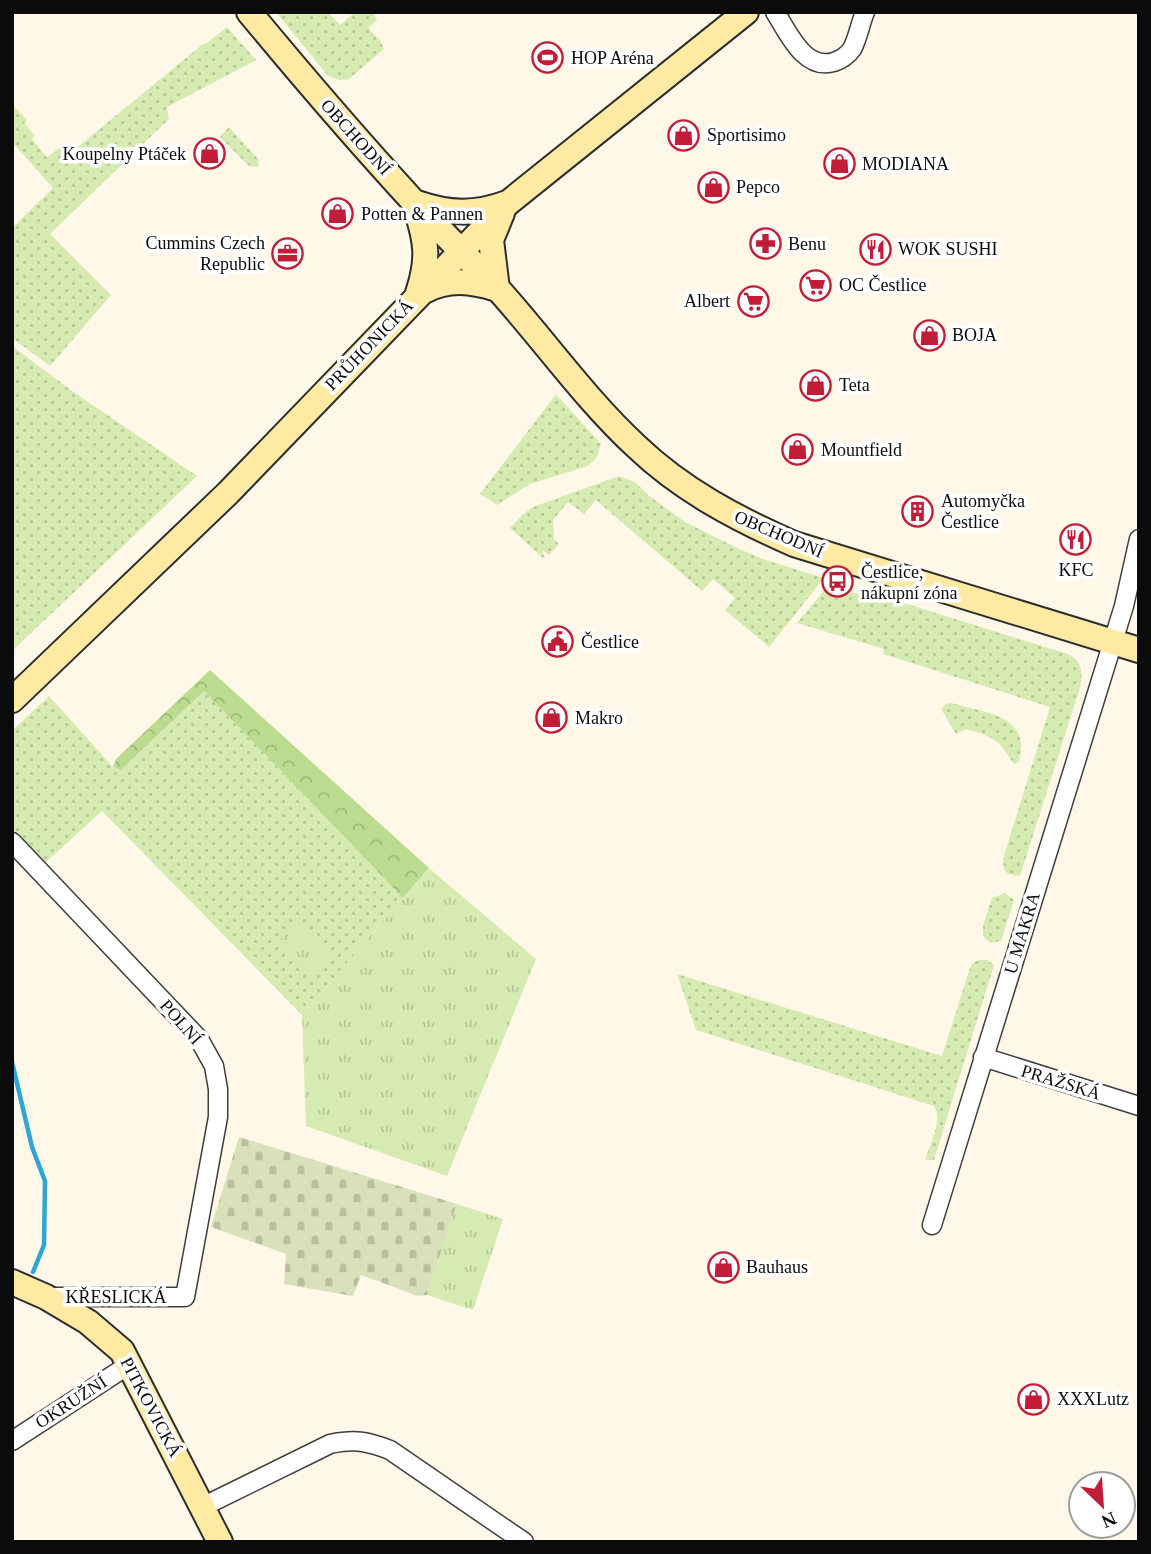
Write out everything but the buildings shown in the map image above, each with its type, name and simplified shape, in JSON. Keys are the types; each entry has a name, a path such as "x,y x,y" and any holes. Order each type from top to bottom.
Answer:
{"street":[{"name":"OBCHODNÍ","path":"249,12 332,111 497,289 617,428 639,450 691,490 740,520 794,544 1139,650"},
{"name":"PRŮHONICKÁ","path":"12,699 132,588 228,493 508,203 746,12"},
{"path":"775,12 803,54 813,61 825,63 838,61 852,49 865,12"},
{"path":"413,201 439,210 462,213 485,211 508,203"},
{"path":"413,201 427,252 418,294"},
{"path":"418,294 438,284 453,281 497,289 491,240 508,203"},
{"name":"U MAKRA","path":"932,1224 1124,606 1139,539"},
{"name":"POLNÍ","path":"12,842 199,1039 214,1066 218,1098 215,1147 185,1297"},
{"name":"PRAŽSKÁ","path":"983,1057 1139,1106"},
{"name":"PITKOVICKÁ","path":"12,1282 46,1297 88,1322 122,1351 220,1542"},
{"name":"KŘESLICKÁ","path":"46,1297 185,1297"},
{"name":"OKRUŽNÍ","path":"12,1441 130,1364"},
{"path":"202,1507 310,1452 330,1444 367,1441 390,1450 524,1542"}],"green space":[{"path":"276,12 328,12 340,25 355,12 374,14 377,20 368,28 380,40 384,49 349,79 340,80 328,76"},
{"path":"227,27 256,60 167,107 169,119 50,234 111,295 50,366 12,338 12,228 53,188 12,142 12,104 27,120 24,123 35,136 32,139 47,157 62,146 69,154"},
{"path":"229,127 259,160 258,167 249,166 220,137"},
{"path":"12,346 75,393 197,476 12,651"},
{"path":"556,394 601,444 597,457 588,466 530,484 497,505 480,494"},
{"path":"619,476 635,482 685,522 735,547 760,558 824,578 769,647 725,610 735,598 713,579 702,591 596,500 584,514 568,502 553,520 554,540 559,544 549,555 543,551 543,558 510,528 533,507"},
{"path":"826,588 897,601 1068,654 1080,665 1079,691 1020,876 1008,874 1004,869 1003,859 1050,707 883,654 884,649 797,623"},
{"path":"210,670 429,868 403,898 204,691 121,770 113,767 116,759"},
{"path":"204,691 403,898 302,1015 102,811 45,863 12,828 12,731 49,696 113,767 121,770"},
{"path":"951,703 991,714 1013,726 1019,735 1021,747 1018,763 1014,764 999,744 989,737 966,729 956,734 941,709"},
{"path":"429,868 536,959 447,1176 306,1126 302,1015"},
{"path":"1005,893 1014,900 1001,941 990,943 983,936 983,925 992,898"},
{"path":"297,923 330,955 313,973 280,940"},
{"path":"978,960 987,960 994,965 934,1160 925,1160 937,1119 934,1106 696,1030 677,974 942,1056 969,971 972,964"},
{"path":"239,1137 457,1204 427,1295 418,1296 361,1275 353,1296 284,1284 286,1254 211,1227"},
{"path":"457,1204 503,1219 473,1310 427,1295"}],"waterway":[{"path":"12,1062 32,1147 45,1181 44,1245 33,1272"}],"place":[{"name":"HOP Aréna","path":"548,58"},
{"name":"Sportisimo","path":"684,135"},
{"name":"Koupelny Ptáček","path":"209,154"},
{"name":"MODIANA","path":"839,164"},
{"name":"Pepco","path":"713,187"},
{"name":"Potten & Pannen","path":"338,214"},
{"name":"Benu","path":"765,244"},
{"name":"WOK SUSHI","path":"875,249"},
{"name":"Cummins Czech Republic","path":"288,253"},
{"name":"OC Čestlice","path":"816,285"},
{"name":"Albert","path":"753,301"},
{"name":"BOJA","path":"929,335"},
{"name":"Teta","path":"816,385"},
{"name":"Mountfield","path":"798,450"},
{"name":"Automyčka Čestlice","path":"918,511"},
{"name":"KFC","path":"1076,540"},
{"name":"Čestlice, nákupní zóna","path":"838,582"},
{"name":"Čestlice","path":"558,642"},
{"name":"Makro","path":"552,718"},
{"name":"Bauhaus","path":"723,1267"},
{"name":"XXXLutz","path":"1034,1399"}]}
